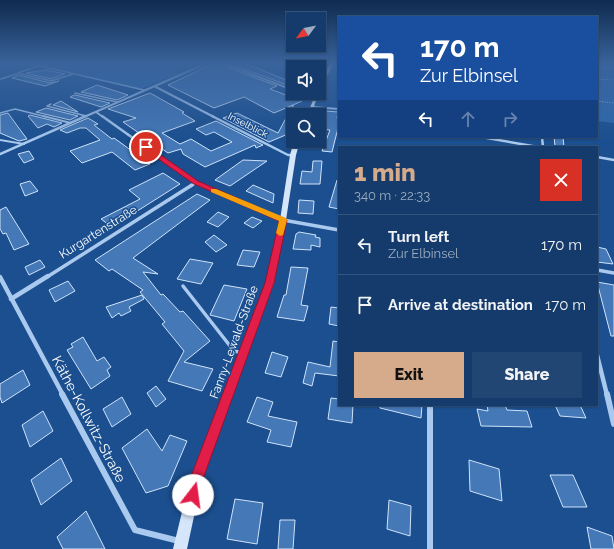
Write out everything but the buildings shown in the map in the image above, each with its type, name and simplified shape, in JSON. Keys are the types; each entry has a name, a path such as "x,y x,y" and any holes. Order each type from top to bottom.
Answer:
{"street":[{"path":"0,154 144,90"},
{"name":"Inselblick","path":"161,90 288,155 293,155"},
{"path":"315,100 312,107 338,109"},
{"path":"96,112 196,183 283,220 338,230"},
{"path":"487,138 532,146"},
{"name":"Fanny-Lewald-Straße","path":"181,545 196,479 270,283 283,220 295,148"},
{"path":"598,157 614,160"},
{"name":"Kurgartenstraße","path":"11,299 196,183"},
{"path":"598,270 614,273"},
{"name":"Käthe-Kollwitz-Straße","path":"0,277 135,530 181,545"},
{"path":"598,359 614,424"},
{"path":"430,406 430,549"}],"lane":[{"path":"75,93 117,102"},
{"path":"51,104 47,106 86,116"},
{"path":"0,113 15,109 71,123"},
{"path":"0,140 24,144"},
{"path":"183,286 234,351 244,353"}],"path":[{"path":"598,101 614,103"}],"shaded area":[{"path":"598,90 614,90 614,123 598,121"}],"slow traffic":[{"path":"213,190 283,220 280,233"}],"route":[{"path":"146,147 196,183 283,220 270,283 196,479 193,495"}]}
